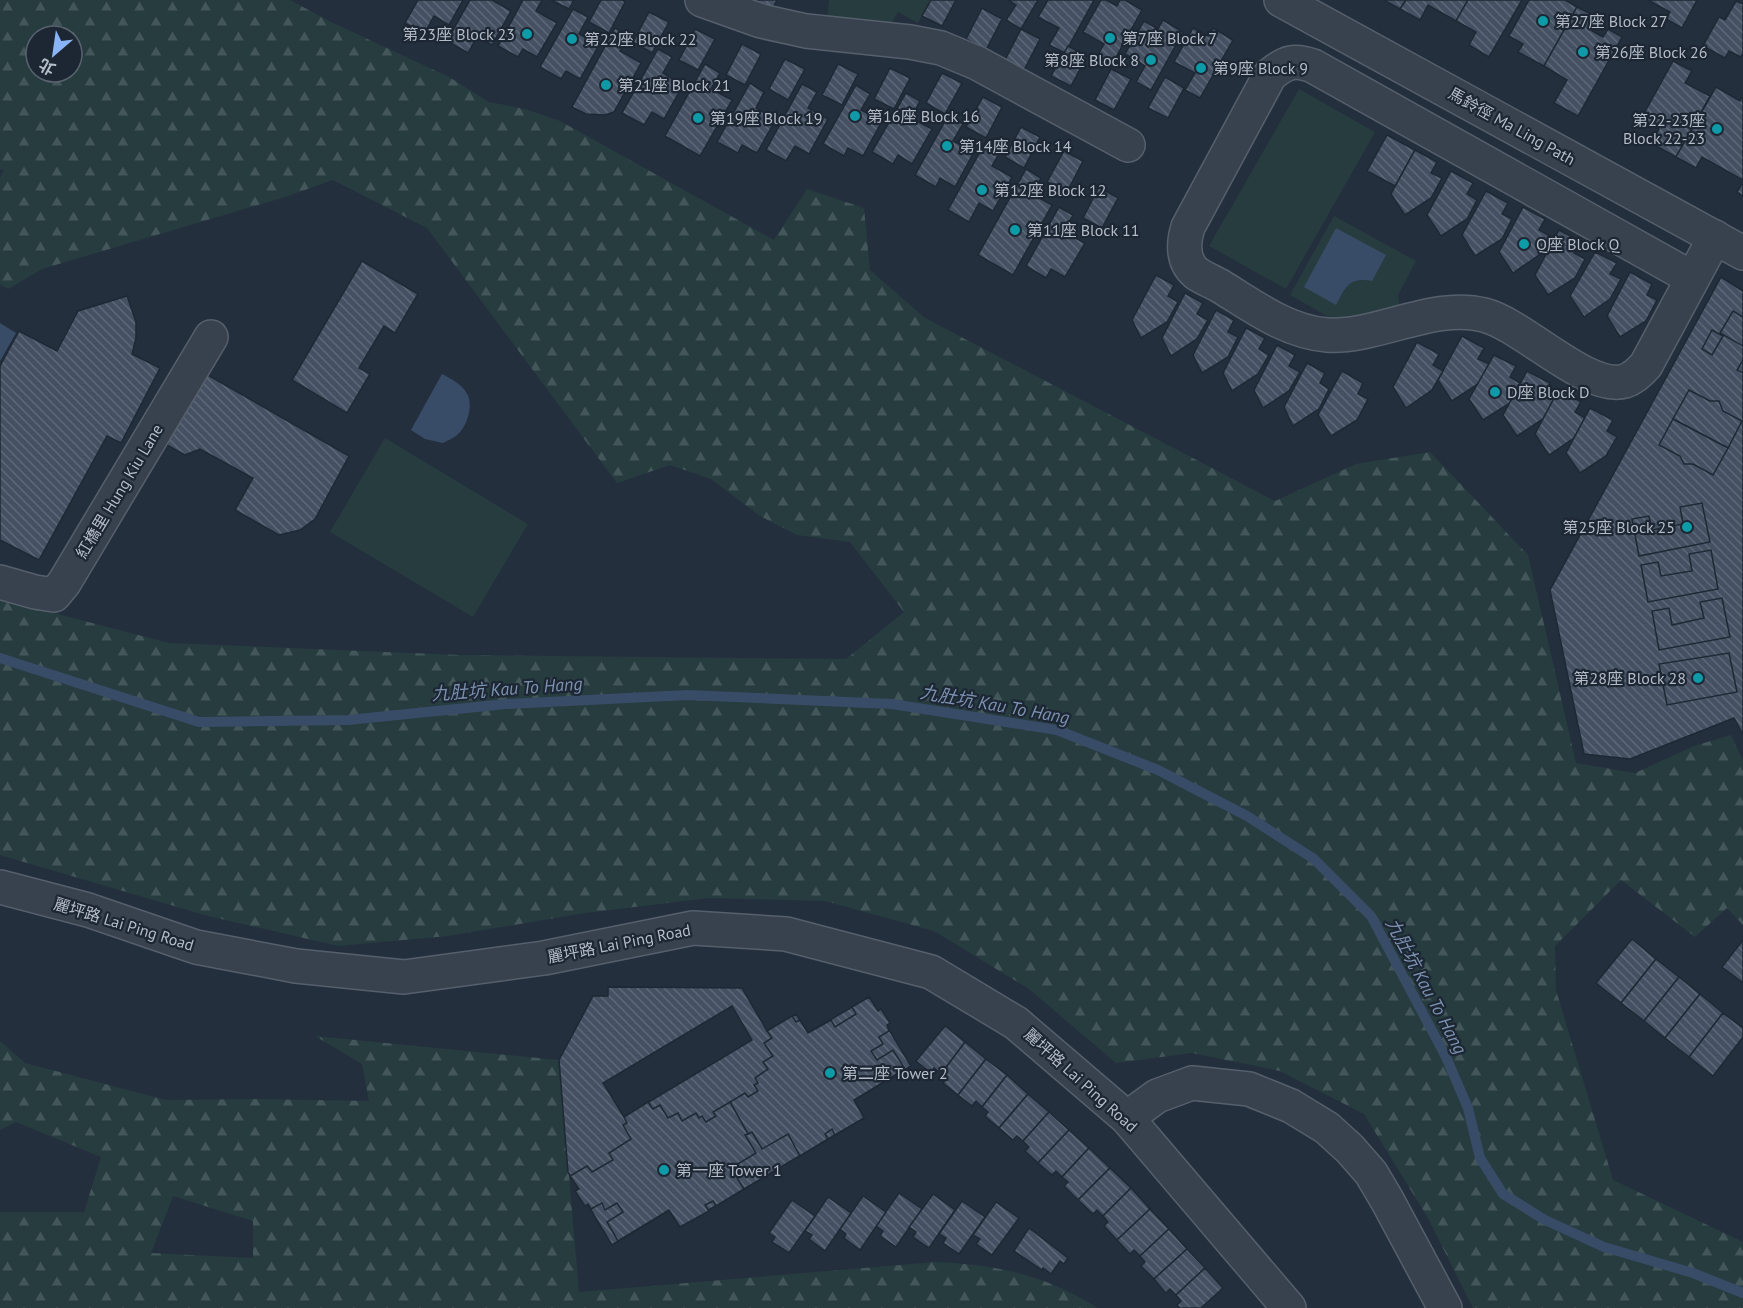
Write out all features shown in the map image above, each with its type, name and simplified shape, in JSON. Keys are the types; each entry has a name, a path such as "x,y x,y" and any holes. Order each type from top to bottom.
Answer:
{"street":[{"path":"702,0 760,21 806,31 910,42 942,48 977,63 1128,145"},
{"name":"馬鈴徑 Ma Ling Path","path":"1281,0 1743,253"},
{"path":"1692,278 1313,66 1301,62 1290,62 1270,75 1188,227 1184,239 1184,252 1196,273 1296,329 1328,335 1348,334 1442,314 1484,315 1503,322 1590,377 1611,382 1624,381 1635,376 1646,365 1715,237"},
{"name":"紅橋里 Hung Kiu Lane","path":"0,582 54,596 64,583 211,337"},
{"name":"麗坪路 Lai Ping Road","path":"0,887 88,910 196,947 296,966 404,976 544,958 693,928 786,934 931,972 1016,1023 1127,1118 1289,1308"},
{"path":"1127,1118 1157,1096 1192,1083 1249,1089 1291,1106 1327,1128 1371,1173 1445,1308"}],"green space":[{"path":"0,0 290,0 329,21 449,77 489,102 525,109 560,121 774,240 807,189 864,208 870,270 925,318 1275,501 1356,464 1430,452 1528,555 1576,763 1635,773 1694,746 1731,735 1743,761 1743,925 1727,908 1695,937 1621,880 1555,946 1556,990 1613,1180 1743,1242 1743,1308 1473,1308 1428,1218 1364,1114 1280,1071 1192,1053 1116,1063 1029,989 934,931 825,901 709,898 585,913 448,936 338,946 208,916 0,855 0,599 169,643 459,655 846,659 904,612 850,542 797,535 760,516 711,479 670,465 617,483 427,228 333,180 285,197 42,269 8,289 0,284 0,177 4,170 0,169"},
{"path":"829,0 930,0 918,23 898,12 891,24 827,20"},
{"path":"1299,89 1375,132 1286,289 1209,246"},
{"path":"1334,216 1416,261 1398,295 1400,308 1334,320 1290,295"},
{"path":"385,438 528,524 473,617 330,532"},
{"path":"315,1036 559,1060 579,1292 935,1262 1020,1273 1059,1287 1098,1308 0,1308 0,1212 84,1212 101,1157 16,1122 0,1130 0,1041 25,1063 166,1100 369,1101 362,1064","holes":["173,1196 253,1221 253,1258 151,1253"]}],"water":[{"path":"1336,228 1386,255 1372,281 1353,282 1345,288 1336,305 1304,287"},
{"path":"0,323 16,333 0,361"},
{"path":"442,374 464,389 470,402 468,418 463,428 443,443 425,439 411,430"}],"building":[{"path":"418,0 463,0 449,25 434,16 424,34 405,23"},
{"path":"470,0 492,0 511,11 492,45 477,37 468,53 447,41"},
{"name":"第23座 Block 23","path":"523,0 542,0 536,11 557,23 537,57 523,49 518,57 498,46"},
{"path":"551,0 574,0 569,9"},
{"path":"601,0 625,2 609,33 589,22"},
{"path":"736,0 777,0 772,9"},
{"path":"931,0 956,0 942,26 922,16"},
{"path":"1008,0 1038,0 1021,29 1006,20 1016,5"},
{"path":"1048,0 1094,0 1065,53 1049,45 1059,28 1038,17"},
{"name":"第7座 Block 7","path":"1101,0 1117,6 1120,0 1125,0 1142,10 1110,68 1095,60 1104,44 1083,32"},
{"path":"1384,0 1406,0 1400,9"},
{"path":"1406,0 1468,0 1456,21 1428,5 1420,20 1400,9"},
{"path":"1468,0 1522,0 1489,57 1469,45 1476,32 1456,21"},
{"name":"第27座 Block 27","path":"1529,0 1565,0 1577,7 1544,66 1518,52 1523,44 1509,36"},
{"path":"1648,0 1697,0 1682,28 1666,19 1670,12"},
{"path":"1736,1 1743,4 1743,53 1741,57 1729,51 1725,58 1703,46 1719,17 1725,20"},
{"name":"第26座 Block 26","path":"1577,7 1599,18 1592,31 1603,37 1608,29 1622,37 1578,116 1554,103 1567,80 1544,66"},
{"path":"982,8 1002,19 986,50 966,39"},
{"name":"第22座 Block 22","path":"573,9 588,17 579,34 599,45 580,79 566,71 561,79 540,67"},
{"path":"649,12 669,22 652,53 633,42"},
{"name":"第8座 Block 8","path":"1163,20 1183,32 1151,90 1136,82 1145,66 1125,54 1144,21 1158,29"},
{"name":"第21座 Block 21","path":"615,28 629,35 620,51 641,63 614,112 605,115 586,114 572,107"},
{"name":"第9座 Block 9","path":"1193,28 1208,36 1213,28 1233,40 1200,98 1185,90 1195,73 1174,62"},
{"path":"695,29 715,39 698,70 679,60"},
{"path":"1021,29 1040,39 1024,70 1005,60"},
{"path":"742,44 761,54 745,85 726,75"},
{"path":"1068,46 1087,56 1071,86 1051,76"},
{"path":"658,49 672,57 663,73 683,85 664,119 652,112 644,125 622,113"},
{"path":"785,59 805,69 788,100 769,89"},
{"path":"1673,61 1692,71 1685,83 1710,96 1676,157 1651,143 1659,129 1641,119"},
{"name":"第19座 Block 19","path":"705,64 720,73 711,89 732,100 700,156 665,136"},
{"path":"838,64 858,74 842,105 822,95"},
{"path":"890,68 910,78 894,109 874,99"},
{"path":"1111,69 1131,79 1114,110 1095,100"},
{"path":"942,73 962,83 945,114 926,103"},
{"path":"1165,77 1184,88 1168,118 1148,108"},
{"path":"750,83 764,92 756,108 776,119 757,153 742,145 738,153 717,142"},
{"path":"802,84 817,92 808,108 828,119 809,154 795,146 786,161 766,150"},
{"name":"第16座 Block 16","path":"856,85 870,94 861,110 882,121 863,156 848,148 844,156 823,144"},
{"name":"第22-23座 Block 22-23","path":"1716,87 1740,101 1743,96 1743,180 1702,157 1696,168 1676,157"},
{"path":"906,93 920,101 911,118 932,129 912,164 898,155 893,164 872,152"},
{"path":"983,97 1002,107 986,138 966,127"},
{"name":"第14座 Block 14","path":"948,116 963,124 953,141 974,152 955,187 940,178 936,187 915,175"},
{"path":"1021,127 1040,137 1024,168 1005,157"},
{"path":"1387,135 1415,150 1395,186 1367,171"},
{"name":"第12座 Block 12","path":"986,141 1001,150 992,166 1012,177 993,211 979,203 969,222 948,210"},
{"path":"1415,150 1437,162 1431,173 1442,178 1431,198 1405,215 1391,194"},
{"path":"1064,151 1083,161 1067,192 1047,182"},
{"name":"第11座 Block 11","path":"1026,169 1041,178 1032,194 1052,205 1013,275 978,255"},
{"path":"1451,171 1473,183 1467,194 1477,200 1467,219 1441,236 1427,215"},
{"path":"1743,182 1743,196 1737,192"},
{"path":"1099,187 1118,198 1102,228 1083,218"},
{"path":"1486,191 1508,203 1502,214 1512,219 1502,239 1475,256 1462,235"},
{"path":"1059,207 1073,215 1064,232 1085,243 1065,277 1051,269 1046,278 1026,266"},
{"name":"Q座 Block Q","path":"1523,207 1545,219 1539,230 1550,236 1539,255 1513,273 1499,252"},
{"path":"1559,230 1581,242 1574,253 1585,259 1575,278 1548,295 1535,275"},
{"path":"1595,252 1617,263 1610,274 1621,279 1610,299 1584,317 1570,296"},
{"path":"362,261 418,294 395,333 384,326 359,368 370,374 347,413 292,380"},
{"path":"1630,272 1652,284 1647,295 1657,300 1646,321 1620,337 1607,316"},
{"path":"1156,275 1174,285 1168,296 1178,302 1167,322 1141,338 1132,320"},
{"path":"1721,277 1743,291 1743,735 1734,718 1630,759 1584,754 1550,590"},
{"path":"1185,293 1203,303 1197,314 1208,320 1197,339 1171,356 1162,338"},
{"path":"127,296 136,322 136,338 132,354 160,368 121,443 107,436 39,560 0,540 0,366 19,331 57,351 78,311"},
{"path":"1216,310 1234,320 1228,332 1238,337 1228,357 1202,373 1193,355"},
{"path":"1733,311 1743,317 1743,346 1720,333"},
{"path":"1246,328 1265,338 1259,349 1269,355 1258,374 1232,391 1223,373"},
{"path":"1712,330 1723,336 1712,355 1702,349"},
{"path":"1462,336 1484,348 1478,359 1489,364 1478,384 1452,401 1438,380"},
{"path":"1417,342 1439,354 1433,365 1443,371 1432,390 1406,408 1393,387"},
{"path":"1277,345 1295,355 1289,366 1300,372 1289,391 1263,408 1254,390"},
{"name":"D座 Block D","path":"1494,355 1516,366 1510,377 1520,383 1510,403 1483,420 1469,399"},
{"path":"1743,360 1743,373 1737,370"},
{"path":"1307,363 1325,373 1320,383 1329,389 1319,409 1293,426 1284,407"},
{"path":"1342,371 1363,383 1358,394 1368,399 1357,420 1331,436 1318,415"},
{"path":"1527,371 1550,383 1544,394 1554,399 1543,419 1517,436 1503,415"},
{"path":"206,374 349,456 315,519 300,530 279,535 235,510 253,478 200,449 185,455 165,444"},
{"path":"1559,389 1581,402 1575,412 1585,418 1574,438 1549,455 1535,434"},
{"path":"1689,390 1710,401 1719,401 1723,411 1742,421 1728,448 1673,419"},
{"path":"1590,408 1613,420 1607,431 1617,437 1606,456 1580,473 1566,453"},
{"path":"1673,419 1728,448 1713,475 1693,464 1684,464 1680,456 1659,445"},
{"name":"第25座 Block 25","path":"1702,503 1710,542 1639,556 1632,519 1649,516 1652,530 1683,524 1680,507"},
{"path":"1711,550 1718,589 1648,602 1641,565 1658,562 1661,576 1692,571 1689,554"},
{"path":"1722,598 1730,637 1659,650 1652,611 1669,608 1672,625 1704,618 1700,602"},
{"name":"第28座 Block 28","path":"1729,653 1737,692 1667,705 1659,664"},
{"path":"1632,939 1656,959 1621,1003 1596,983"},
{"path":"1743,940 1743,983 1722,967"},
{"path":"1656,959 1679,977 1644,1021 1621,1003"},
{"path":"1679,977 1700,994 1665,1038 1644,1021"},
{"path":"608,987 742,988 767,1031 796,1014 808,1033 869,997 911,1066 854,1100 864,1118 680,1227 669,1210 612,1245 568,1172 559,1060 593,996 608,996","holes":["732,1006 752,1040 624,1117 603,1083"]},
{"path":"1700,994 1723,1013 1689,1057 1665,1038"},
{"name":"第二座 Tower 2","path":"869,997 890,1023 887,1025 889,1031 879,1037 883,1044 871,1051 877,1060 893,1050 905,1069 854,1100 864,1118 835,1135 832,1129 825,1134 828,1139 800,1156 788,1134 762,1149 752,1132 748,1134 730,1102 745,1093 748,1097 758,1091 754,1085 758,1083 755,1078 768,1069 763,1062 773,1056 764,1043 772,1038 767,1031 792,1016 796,1022 800,1020 808,1033 831,1020 835,1027 856,1014 852,1007"},
{"path":"1723,1013 1743,1028 1743,1037 1713,1076 1689,1057"},
{"path":"945,1026 965,1042 941,1074 934,1068 931,1073 916,1061"},
{"path":"965,1042 986,1059 958,1095 943,1083 947,1078 941,1074"},
{"path":"986,1059 1007,1075 982,1107 976,1101 972,1106 958,1095"},
{"path":"1007,1075 1028,1094 999,1128 985,1116 988,1112 982,1107"},
{"path":"1028,1094 1049,1112 1023,1141 1017,1136 1013,1140 999,1128"},
{"name":"第一座 Tower 1","path":"648,1102 653,1109 660,1105 668,1118 678,1113 682,1121 696,1113 706,1122 716,1116 713,1112 730,1102 756,1153 731,1168 744,1189 716,1206 713,1201 705,1205 709,1211 680,1227 669,1210 618,1241 607,1222 623,1212 617,1203 605,1210 602,1203 591,1209 588,1204 585,1206 575,1191 579,1189 570,1176 587,1166 592,1172 613,1160 609,1153 631,1139 623,1125 627,1123 624,1117"},
{"path":"1049,1112 1069,1130 1038,1163 1025,1151 1029,1147 1023,1141"},
{"path":"1069,1130 1089,1148 1062,1177 1056,1171 1052,1175 1038,1163"},
{"path":"1089,1148 1110,1168 1078,1200 1064,1186 1068,1182 1062,1177"},
{"path":"1110,1168 1131,1188 1103,1216 1097,1210 1093,1214 1078,1200"},
{"path":"1131,1188 1150,1209 1117,1240 1104,1226 1108,1222 1103,1216"},
{"path":"899,1193 922,1209 896,1247 880,1236 883,1231 876,1226"},
{"path":"933,1194 955,1210 929,1248 913,1237 916,1232 909,1227"},
{"path":"863,1196 886,1212 860,1250 844,1238 846,1234 840,1229"},
{"path":"828,1197 851,1213 825,1251 809,1239 812,1235 805,1231"},
{"path":"792,1200 815,1216 789,1253 772,1242 775,1237 769,1233"},
{"path":"962,1201 985,1217 959,1254 943,1243 946,1238 939,1234"},
{"path":"996,1202 1019,1218 992,1255 976,1244 980,1239 973,1235"},
{"path":"1150,1209 1169,1229 1140,1256 1134,1250 1130,1254 1117,1240"},
{"path":"1029,1228 1068,1258 1064,1264 1060,1261 1051,1274 1014,1251"},
{"path":"1169,1229 1187,1249 1154,1279 1141,1266 1145,1262 1140,1256"},
{"path":"1187,1249 1205,1268 1176,1295 1170,1289 1166,1293 1154,1279"},
{"path":"1205,1268 1223,1288 1201,1308 1180,1308 1177,1305 1181,1301 1176,1295"}],"waterway":[{"name":"九肚坑 Kau To Hang","path":"0,658 199,722 348,720 506,704 688,695 892,704 1057,730 1158,770 1247,816 1314,859 1371,916 1446,1057 1468,1108 1480,1158 1503,1194 1545,1220 1604,1247 1693,1273 1743,1293"}],"place":[{"name":"第27座 Block 27","path":"1543,21"},
{"name":"第23座 Block 23","path":"527,34"},
{"name":"第7座 Block 7","path":"1110,38"},
{"name":"第22座 Block 22","path":"572,39"},
{"name":"第26座 Block 26","path":"1583,52"},
{"name":"第8座 Block 8","path":"1151,60"},
{"name":"第9座 Block 9","path":"1201,68"},
{"name":"第21座 Block 21","path":"606,85"},
{"name":"第16座 Block 16","path":"855,116"},
{"name":"第19座 Block 19","path":"698,118"},
{"name":"第22-23座 Block 22-23","path":"1717,129"},
{"name":"第14座 Block 14","path":"947,146"},
{"name":"第12座 Block 12","path":"982,190"},
{"name":"第11座 Block 11","path":"1015,230"},
{"name":"Q座 Block Q","path":"1524,244"},
{"name":"D座 Block D","path":"1495,392"},
{"name":"第25座 Block 25","path":"1687,527"},
{"name":"第28座 Block 28","path":"1698,678"},
{"name":"第二座 Tower 2","path":"830,1073"},
{"name":"第一座 Tower 1","path":"664,1170"}]}
